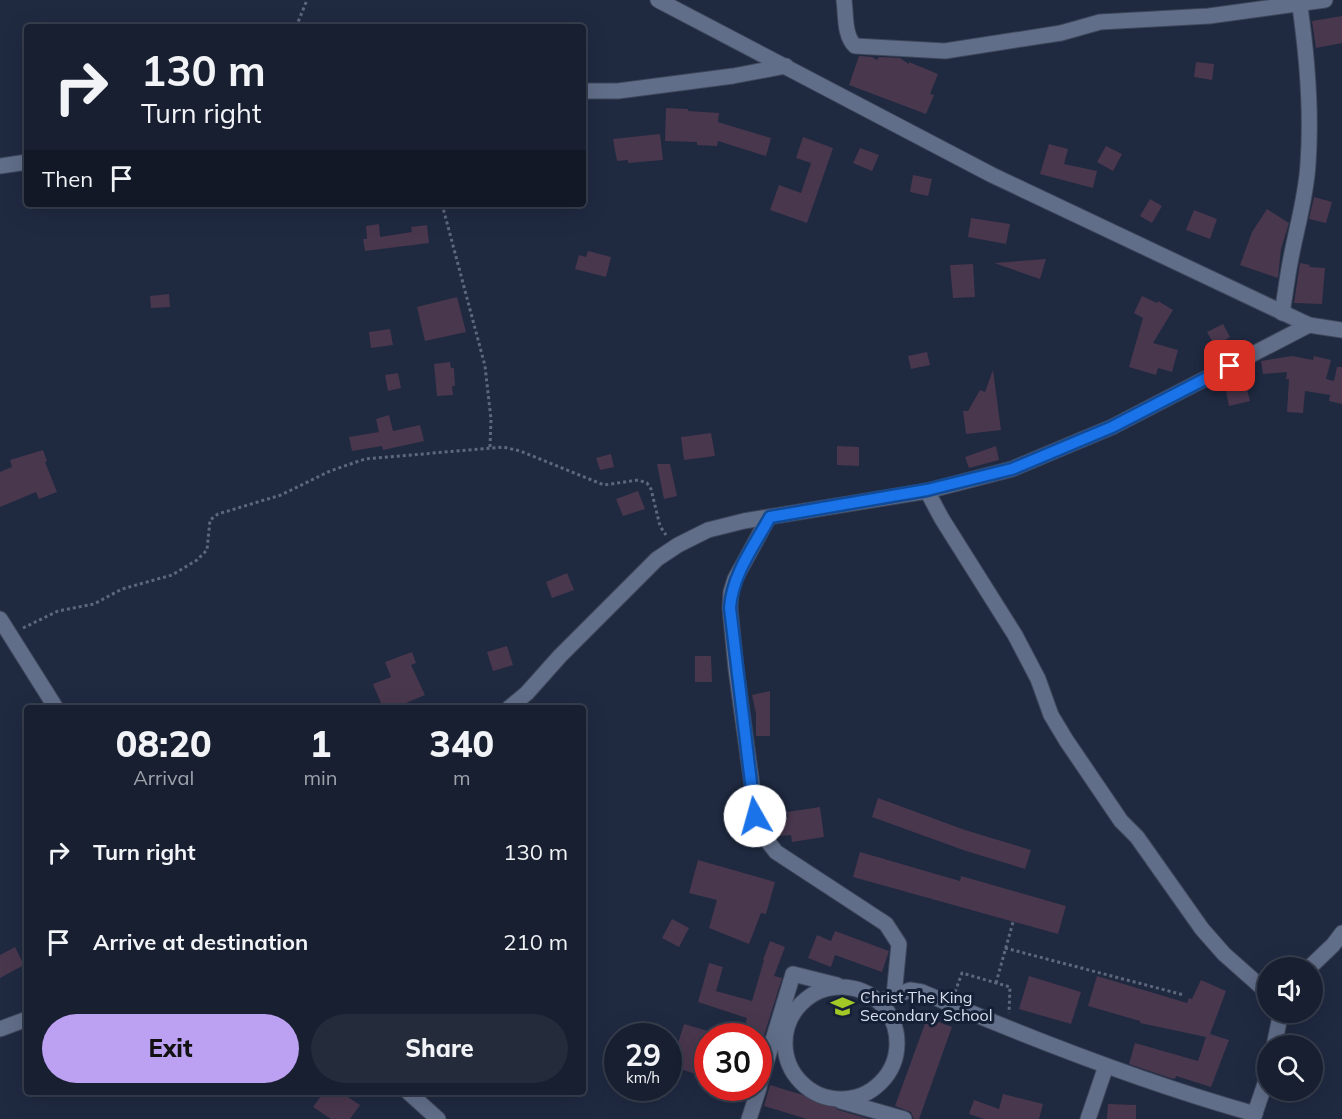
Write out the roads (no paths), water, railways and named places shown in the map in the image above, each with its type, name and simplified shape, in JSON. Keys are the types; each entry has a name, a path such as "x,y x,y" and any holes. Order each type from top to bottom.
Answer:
{"street":[{"path":"658,0 992,175 1282,313 1309,324 1342,330"},
{"path":"844,0 849,34 855,46 945,51 1061,33 1100,22 1209,16 1325,0"},
{"path":"1282,313 1290,262 1302,215 1308,164 1309,98 1299,2"},
{"path":"586,91 618,91 733,76 786,66"},
{"path":"0,166 24,162"},
{"path":"512,705 637,577 678,544 708,530 927,490 1012,469 1112,427 1309,324"},
{"path":"927,490 942,519 1015,634 1045,696 1051,715 1065,740 1121,821 1137,837 1163,877 1202,929 1224,954 1257,983"},
{"path":"770,517 735,579 730,608 758,830 776,852 886,924 899,944 894,996"},
{"path":"0,618 54,705"},
{"path":"1321,957 1334,945 1342,933"},
{"path":"772,1027 793,974 857,989 879,1002 891,1018 896,1032 897,1048 894,1063 876,1087 862,1095 848,1099 832,1098"},
{"path":"842,986 827,988 812,994 791,1016 786,1030 786,1052 794,1074 805,1086 818,1094 901,1119"},
{"path":"879,1002 910,990 922,992 1008,1029 1106,1066 1254,1117 1259,1101"},
{"path":"0,1029 24,1020"},
{"path":"772,1047 786,1052"},
{"path":"1088,1119 1106,1066"},
{"path":"411,1095 438,1119"},
{"path":"749,1119 755,1101"}],"place":[{"name":"Christ The King Secondary School","path":"842,1006"}]}
